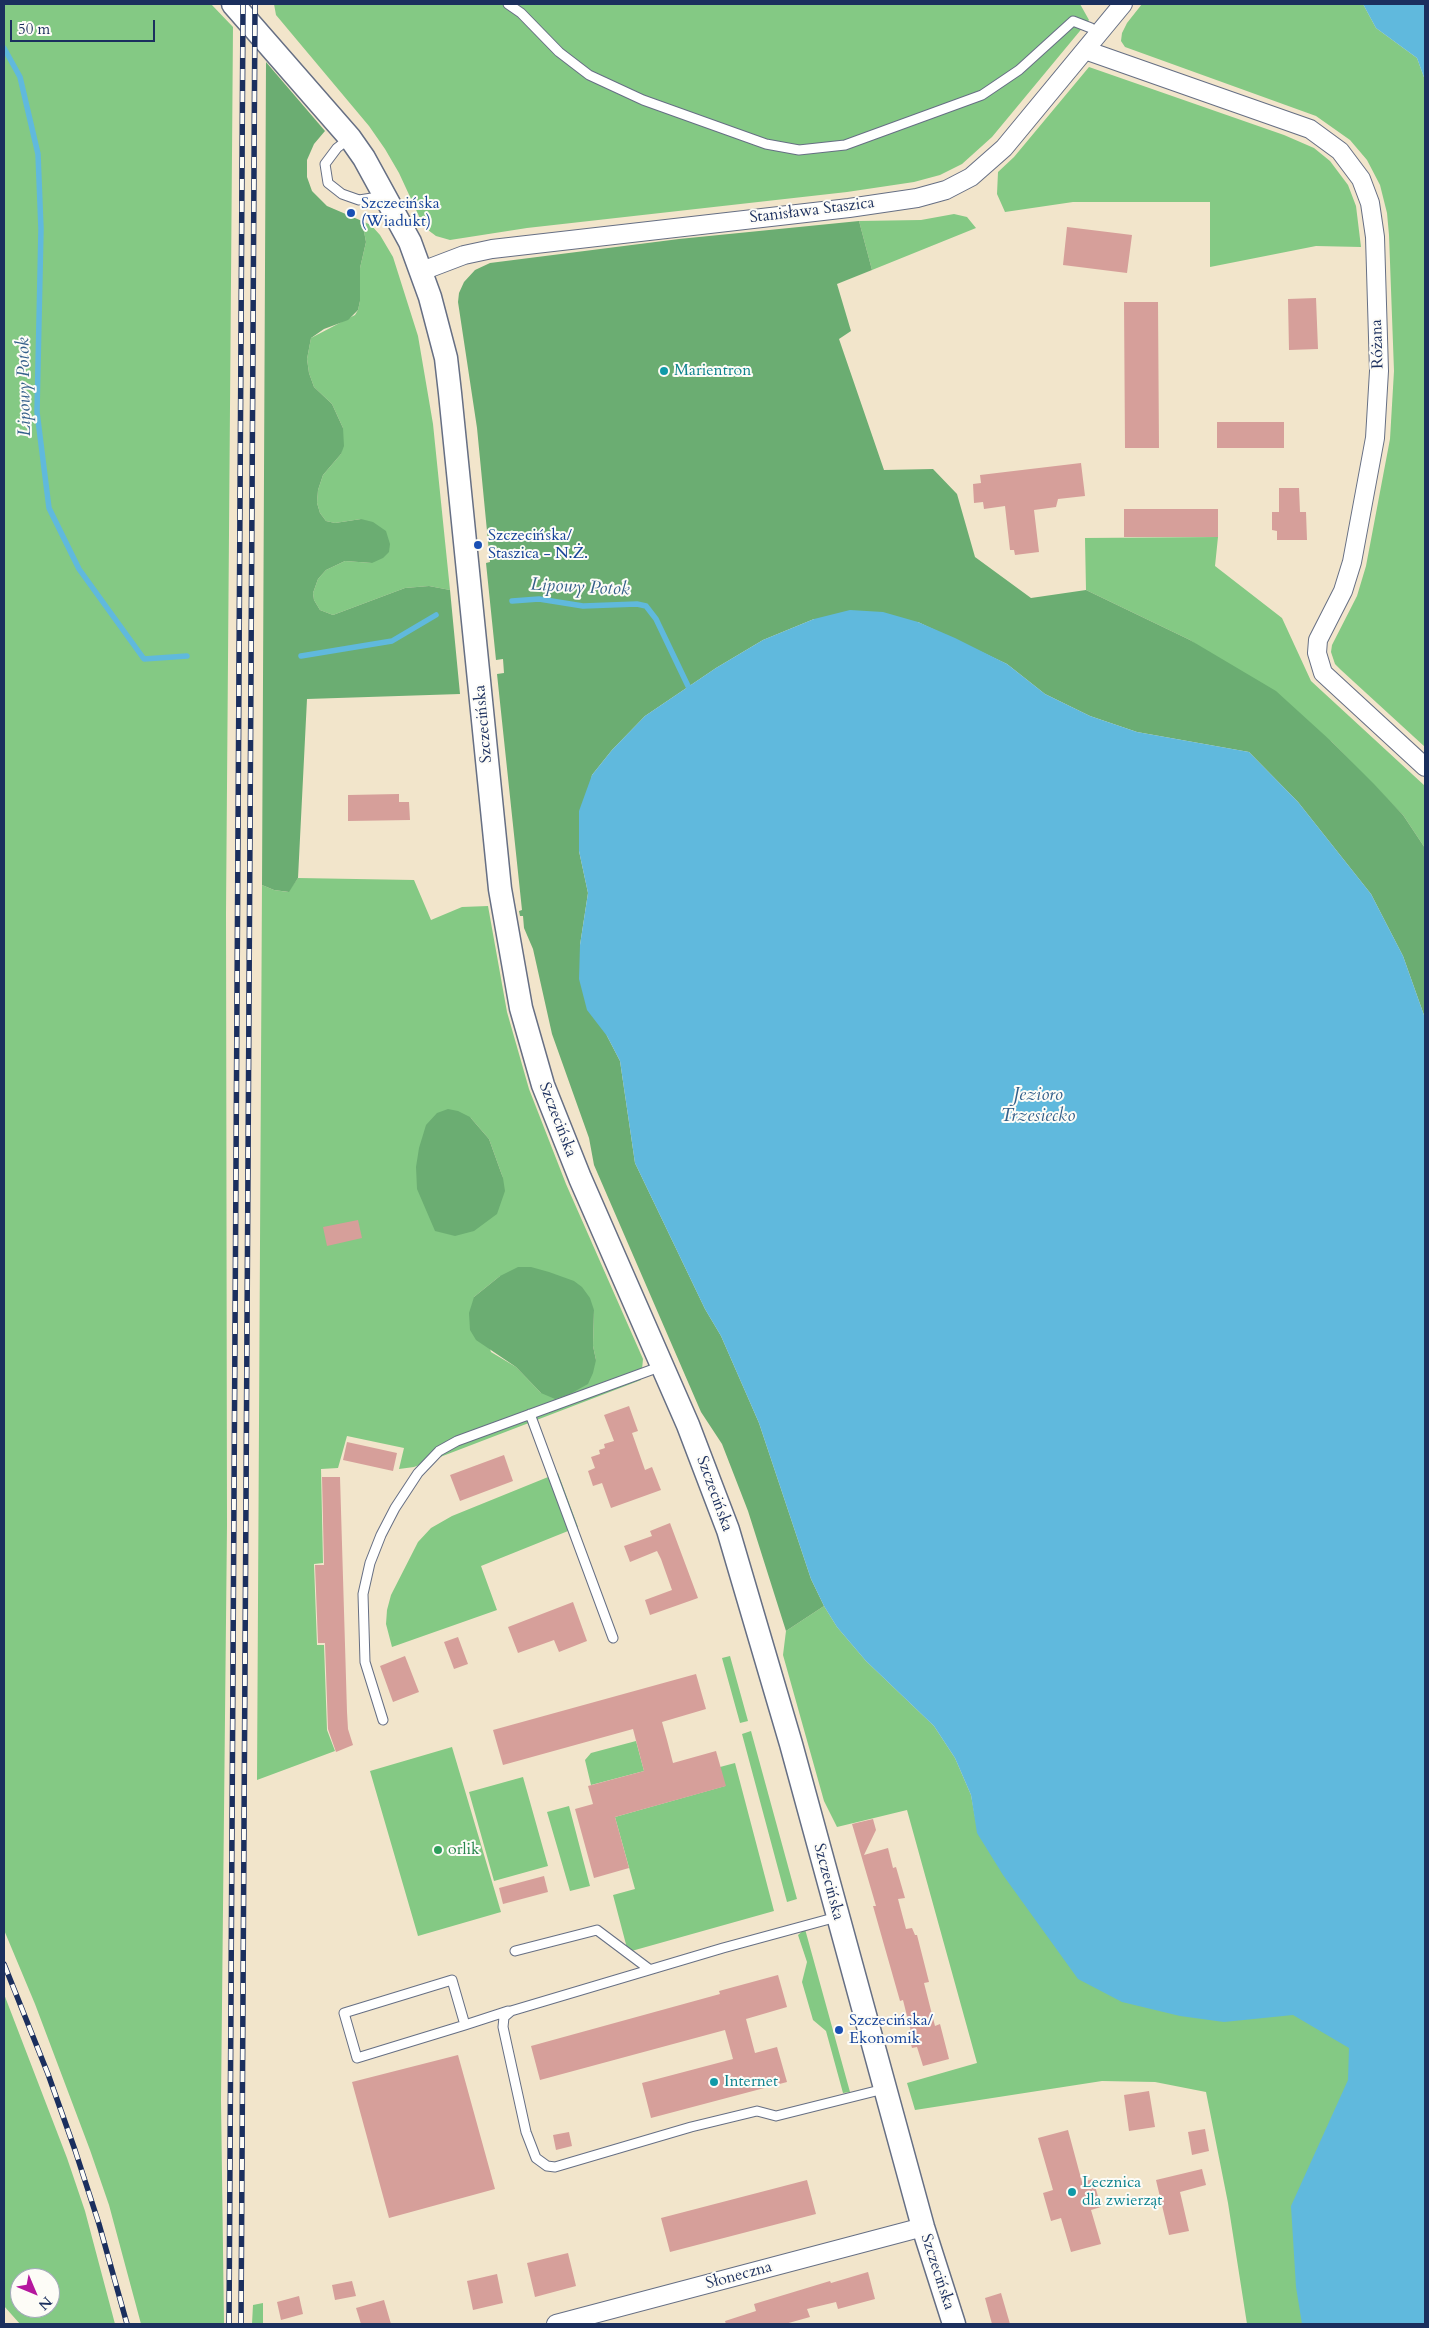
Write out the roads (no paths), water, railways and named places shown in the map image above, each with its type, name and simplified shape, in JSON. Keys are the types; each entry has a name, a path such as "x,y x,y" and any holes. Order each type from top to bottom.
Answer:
{"street":[{"name":"Szczecińska","path":"233,4 350,138 375,176 410,242 422,271 446,358 500,889 507,938 521,1008 543,1085 576,1169 711,1481 741,1570 923,2227 954,2324"},
{"name":"Stanisława Staszica","path":"422,271 464,255 492,248 849,208 917,198 946,190 971,177 1004,148 1123,4"},
{"name":"Różana","path":"1085,50 1310,129 1340,151 1361,179 1370,203 1375,237 1379,371 1376,438 1352,562 1343,591 1318,640 1317,653 1323,673 1425,767"},
{"name":"Słoneczna","path":"556,2324 923,2227"}],"lane":[{"path":"508,4 521,13 559,52 589,75 643,100 766,144 799,150 845,145 982,95 1018,70 1073,21 1091,28 1099,34"},
{"path":"350,138 337,148 325,164 328,183 342,194 359,200 385,196"},
{"path":"382,1720 365,1662 363,1594 370,1563 381,1536 395,1508 418,1473 439,1451 457,1441 662,1366"},
{"path":"530,1414 613,1638"},
{"path":"465,2025 452,1980 344,2013 357,2058 649,1969 838,1917"},
{"path":"515,1951 596,1930 649,1969"},
{"path":"516,2009 504,2018 503,2027 526,2132 536,2158 547,2166 565,2165 691,2127 757,2111 776,2116 885,2089"},
{"path":"483,2019 495,2020 503,2027"}],"water":[{"path":"1363,4 1425,4 1425,80 1417,58 1376,28"},
{"name":"Jezioro Trzesiecko","path":"850,610 883,612 918,622 955,638 1007,664 1045,694 1090,716 1137,732 1249,752 1298,802 1371,894 1403,956 1425,1018 1425,2324 1302,2324 1296,2287 1291,2206 1348,2080 1349,2048 1293,2015 1224,2022 1180,2016 1122,2002 1078,1979 1003,1875 977,1833 971,1795 955,1758 934,1726 866,1661 837,1627 824,1606 811,1579 759,1423 721,1336 705,1309 635,1163 620,1061 607,1036 587,1010 579,979 580,945 588,893 579,851 579,811 592,775 612,750 645,716 716,668 763,640 814,619"}],"waterway":[{"name":"Lipowy Potok","path":"4,48 20,77 38,154 41,229 37,412 49,508 79,569 144,659 187,656"},
{"name":"Lipowy Potok","path":"512,601 539,599 583,606 637,604 646,606 656,619 688,686"},
{"name":"Lipowy Potok","path":"301,656 392,641 436,615"}],"railway":[{"path":"229,2324 243,4"},
{"path":"241,2324 255,4"},
{"path":"4,1964 48,2074 75,2150 99,2224 127,2324"}],"place":[{"name":"Szczecińska (Wiadukt)","path":"351,213"},
{"name":"Marientron","path":"664,371"},
{"name":"Szczecińska/ Staszica - N.Ż.","path":"478,545"},
{"name":"orlik","path":"438,1850"},
{"name":"Szczecińska/ Ekonomik","path":"839,2030"},
{"name":"Internet","path":"714,2082"},
{"name":"Lecznica dla zwierząt","path":"1072,2192"}]}
